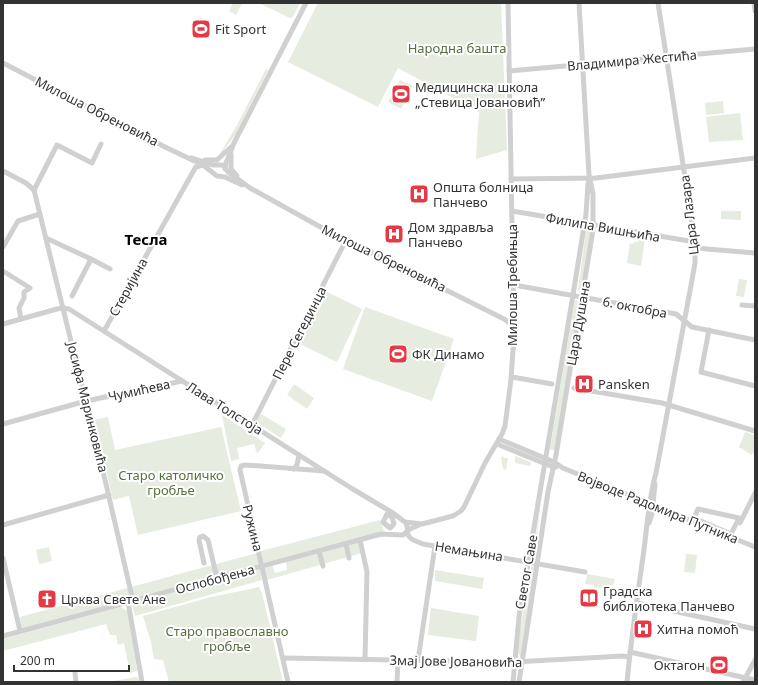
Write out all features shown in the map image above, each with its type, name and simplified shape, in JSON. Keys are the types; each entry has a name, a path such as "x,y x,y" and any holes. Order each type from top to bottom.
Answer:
{"street":[{"path":"221,176 225,174 226,163 230,150 306,3"},
{"name":"Милоша Требињца","path":"498,442 505,426 512,376 514,312 508,3"},
{"name":"Цара Душана","path":"544,461 573,295 584,224 589,178 579,3"},
{"name":"Цара Лазара","path":"627,682 656,473 695,263 695,245 684,167 658,3"},
{"path":"754,3 755,11"},
{"name":"Владимира Жестића","path":"509,71 755,49"},
{"name":"Милоша Обреновића","path":"3,64 167,148 191,158"},
{"path":"3,171 26,183 34,190 57,145 92,163 101,144"},
{"path":"198,160 217,160 230,150"},
{"path":"214,173 214,168 230,150"},
{"path":"230,150 231,169 244,184"},
{"path":"191,158 217,165 223,165 250,188"},
{"path":"191,158 217,176 228,178 250,188"},
{"path":"511,179 589,178 755,158"},
{"name":"Стеријина","path":"104,331 194,170 196,167 203,165"},
{"name":"Цара Душана","path":"553,464 583,297 593,225 593,194 589,178"},
{"name":"Милоша Обреновића","path":"250,188 346,240 504,319 511,324 513,331"},
{"name":"Јосифа Маринковића","path":"34,190 109,495 130,602 142,682"},
{"name":"Филипа Вишњића","path":"512,211 695,245 755,253"},
{"path":"3,247 18,221 40,214"},
{"path":"46,238 110,269"},
{"name":"Пере Сегединца","path":"252,425 346,240"},
{"path":"72,296 91,259"},
{"path":"3,271 30,288 24,292 24,299 20,306 21,319"},
{"name":"6. октобра","path":"514,284 676,314 689,326 755,340"},
{"path":"742,305 755,306"},
{"path":"3,324 63,308"},
{"name":"Лава Толстоја","path":"63,308 69,309 104,331 393,516 395,524"},
{"path":"504,319 514,312"},
{"path":"709,330 701,372 755,386"},
{"path":"512,376 552,384"},
{"name":"Чумићева","path":"3,424 86,401 182,381"},
{"path":"574,388 669,405 755,431"},
{"path":"422,524 400,521 395,524 394,530 399,535 422,524 453,516 461,511 467,502 485,463 498,442"},
{"name":"Војводе Радомира Путника","path":"498,442 732,536 755,547"},
{"path":"299,455 294,469 325,472"},
{"name":"Светог Саве","path":"513,682 519,617 544,461"},
{"name":"Светог Саве","path":"518,682 553,464"},
{"name":"Ружина","path":"288,682 240,476 240,468 242,465 246,465 294,469"},
{"path":"732,536 755,493"},
{"path":"3,526 109,495"},
{"path":"698,509 739,518 732,536 694,518 698,509"},
{"name":"Лава Толстоја","path":"386,512 393,513 404,522"},
{"path":"404,522 408,526 407,531 412,540 423,544"},
{"name":"Ослобођења","path":"381,534 395,524"},
{"name":"Ослобођења","path":"3,636 381,534 399,535"},
{"name":"Немањина","path":"399,535 413,543 528,561 537,564 585,572"},
{"path":"204,563 199,540 202,536 208,540 217,578"},
{"path":"360,540 368,572 365,659"},
{"path":"346,544 349,558"},
{"path":"418,660 435,546"},
{"path":"319,551 323,566"},
{"path":"3,558 20,632"},
{"path":"637,603 755,629"},
{"name":"Змај Јове Јовановића","path":"283,658 522,662 624,656 630,654 744,680 755,680"},
{"path":"397,682 398,660"},
{"path":"744,680 755,660"},
{"path":"75,673 76,682"}],"green space":[{"path":"233,3 242,3 236,15 229,11"},
{"path":"259,3 300,3 292,18 290,18"},
{"name":"Народна башта","path":"318,3 501,3 507,150 476,159 479,112 398,68 378,107 288,62"},
{"path":"266,69 268,70 236,134 219,155 236,127"},
{"name":"Медицинска школа „Стевица Јовановић”","path":"400,80 413,86 401,109 388,102"},
{"path":"723,101 724,113 706,115 705,103"},
{"path":"740,113 743,140 709,142 706,117"},
{"path":"721,211 741,211 741,220 721,219"},
{"path":"586,230 590,231 587,258 582,290 578,290"},
{"path":"639,238 645,239 641,266 627,263 630,243 633,244 633,242 638,242"},
{"path":"739,279 747,280 744,297 736,296"},
{"path":"325,291 362,309 337,362 300,344"},
{"path":"575,300 578,301 576,328 555,451 550,449"},
{"name":"ФК Динамо","path":"365,307 454,339 432,401 343,369"},
{"path":"294,384 314,398 307,409 287,395"},
{"path":"261,414 286,429 281,438 256,422"},
{"path":"222,415 265,443 258,453 254,444 237,448 239,459 231,461"},
{"name":"Старо католичко гробље","path":"108,417 115,450 221,427 241,511 138,535 129,496 113,500 94,420"},
{"path":"745,432 755,435 755,450 752,455 739,447"},
{"path":"503,456 504,458 508,458 506,470 503,469 501,458"},
{"path":"515,456 530,462 530,466 515,463"},
{"path":"541,499 535,556 533,556"},
{"path":"380,520 384,531 377,534 264,564 261,551"},
{"path":"359,542 362,553 267,580 264,567 272,565 275,573 287,570 286,562"},
{"path":"49,547 52,561 39,564 36,550"},
{"path":"257,553 260,565 22,629 20,617"},
{"path":"686,554 697,555 695,573 684,572"},
{"path":"531,567 534,567 521,656 518,652 520,630"},
{"path":"260,569 262,580 135,616 132,604"},
{"path":"435,570 484,578 482,589 435,581"},
{"path":"587,574 615,579 613,585 602,585 602,588 594,587 594,585 585,584"},
{"name":"Старо православно гробље","path":"259,587 262,593 283,682 169,682 163,660 154,659 151,642 143,616 211,597"},
{"path":"120,607 128,611 137,671 130,673 124,643 118,645 116,635 110,635 106,624 3,651 3,639"},
{"path":"431,608 479,616 476,641 428,635"},
{"path":"135,677 138,678 139,682 109,682"}],"place":[{"name":"Fit Sport","path":"201,29"},
{"name":"Медицинска школа „Стевица Јовановић”","path":"401,94"},
{"name":"Општа болница Панчево","path":"419,194"},
{"name":"Дом здравља Панчево","path":"394,234"},
{"name":"ФК Динамо","path":"398,354"},
{"name":"Pansken","path":"584,384"},
{"name":"Градска библиотека Панчево","path":"589,598"},
{"name":"Црква Свете Ане","path":"47,599"},
{"name":"Хитна помоћ","path":"643,629"},
{"name":"Октагон","path":"719,665"}],"district":[{"name":"Тесла","path":"146,240"}]}
